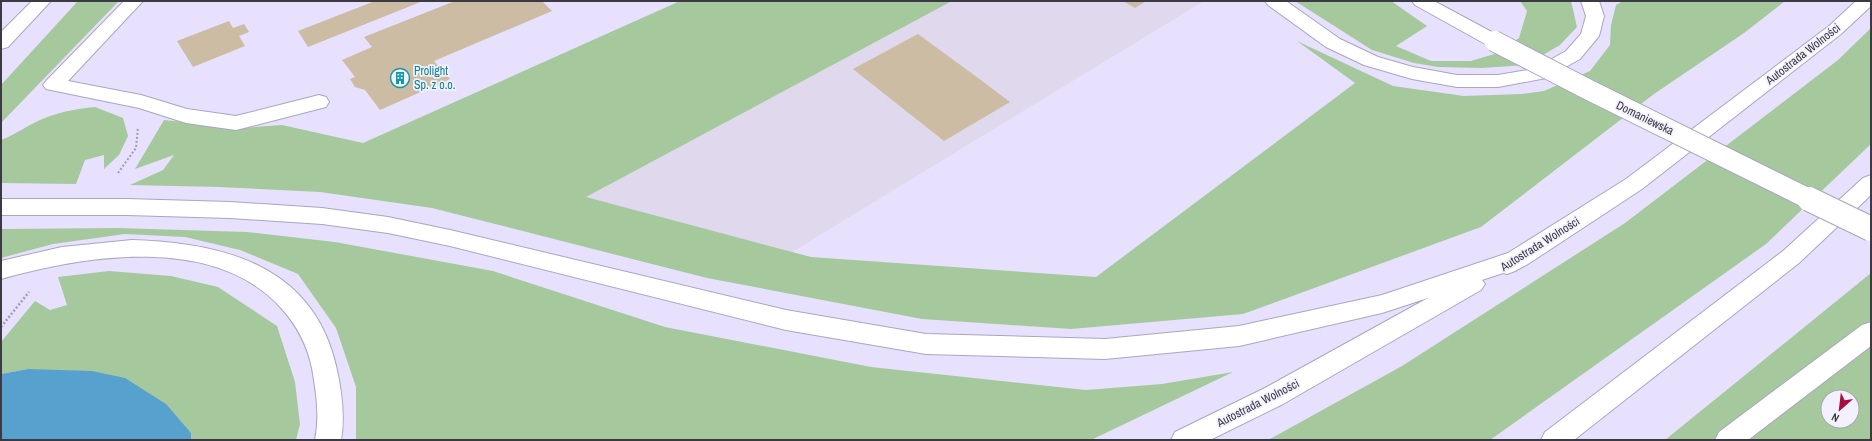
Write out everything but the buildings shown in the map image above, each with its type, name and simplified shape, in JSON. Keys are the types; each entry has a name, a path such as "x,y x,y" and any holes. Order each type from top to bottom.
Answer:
{"main road":[{"path":"1,43 42,1"},
{"path":"134,1 53,85 140,102 186,116 236,123 319,102"},
{"path":"1274,1 1334,43 1371,61 1412,73 1457,81 1498,81 1539,74 1573,55 1590,36 1595,16 1590,1"},
{"name":"Domaniewska","path":"1421,1 1596,94 1871,229"},
{"name":"Autostrada Wolności","path":"1184,440 1274,396 1520,258 1634,184 1835,30 1866,1"},
{"path":"1554,440 1791,257 1871,183"},
{"path":"1,207 127,207 230,210 322,216 388,226 450,238 786,320 926,344 1105,350 1239,336 1382,304 1520,258"},
{"path":"1,270 65,255 115,249 167,250 208,256 260,276 284,295 308,324 321,349 329,393 328,440"},
{"path":"1728,440 1871,332"}],"path":[{"path":"118,173 136,148 140,102"},
{"path":"1,327 30,291"}],"shaded area":[{"path":"952,1 1204,1 792,252 585,197"}],"green space":[{"path":"78,1 119,1 1,123 1,85"},
{"path":"680,1 952,1 586,197 811,257 1096,277 1355,83 1297,41 1393,86 1464,96 1522,94 1544,91 1590,71 1610,45 1611,25 1616,5 1623,1 1785,1 1744,33 1654,94 1481,227 1243,314 1071,329 922,319 707,278 432,208 320,192 219,187 130,185 163,170 174,155 135,169 164,120 241,128 282,125 363,143"},
{"path":"1295,1 1391,1 1427,26 1396,46 1431,61 1471,61 1501,52 1519,38 1527,11 1520,1 1571,1 1577,27 1560,45 1526,65 1482,68 1438,67 1414,63 1372,50"},
{"path":"1871,28 1871,144 1766,244 1490,440 1268,440 1402,366 1625,223 1838,60"},
{"path":"95,107 123,118 128,136 119,155 104,169 104,155 85,160 76,184 1,183 1,140 47,117 74,110"},
{"path":"118,228 247,232 335,242 493,271 665,327 871,367 1086,390 1162,384 1233,372 1091,440 356,440 356,387 336,328 298,274 240,250 185,237 125,234 53,244 1,258 1,229"},
{"path":"109,271 171,276 218,287 277,326 295,382 300,424 296,440 191,440 191,433 28,369 1,374 1,342 35,301 50,310 67,305 58,277"},
{"path":"1871,273 1871,440 1665,440"}],"water":[{"path":"28,369 92,371 125,378 166,404 191,433 191,440 1,440 1,374"}],"place":[{"name":"Prolight Sp. z o.o.","path":"400,78"}]}
